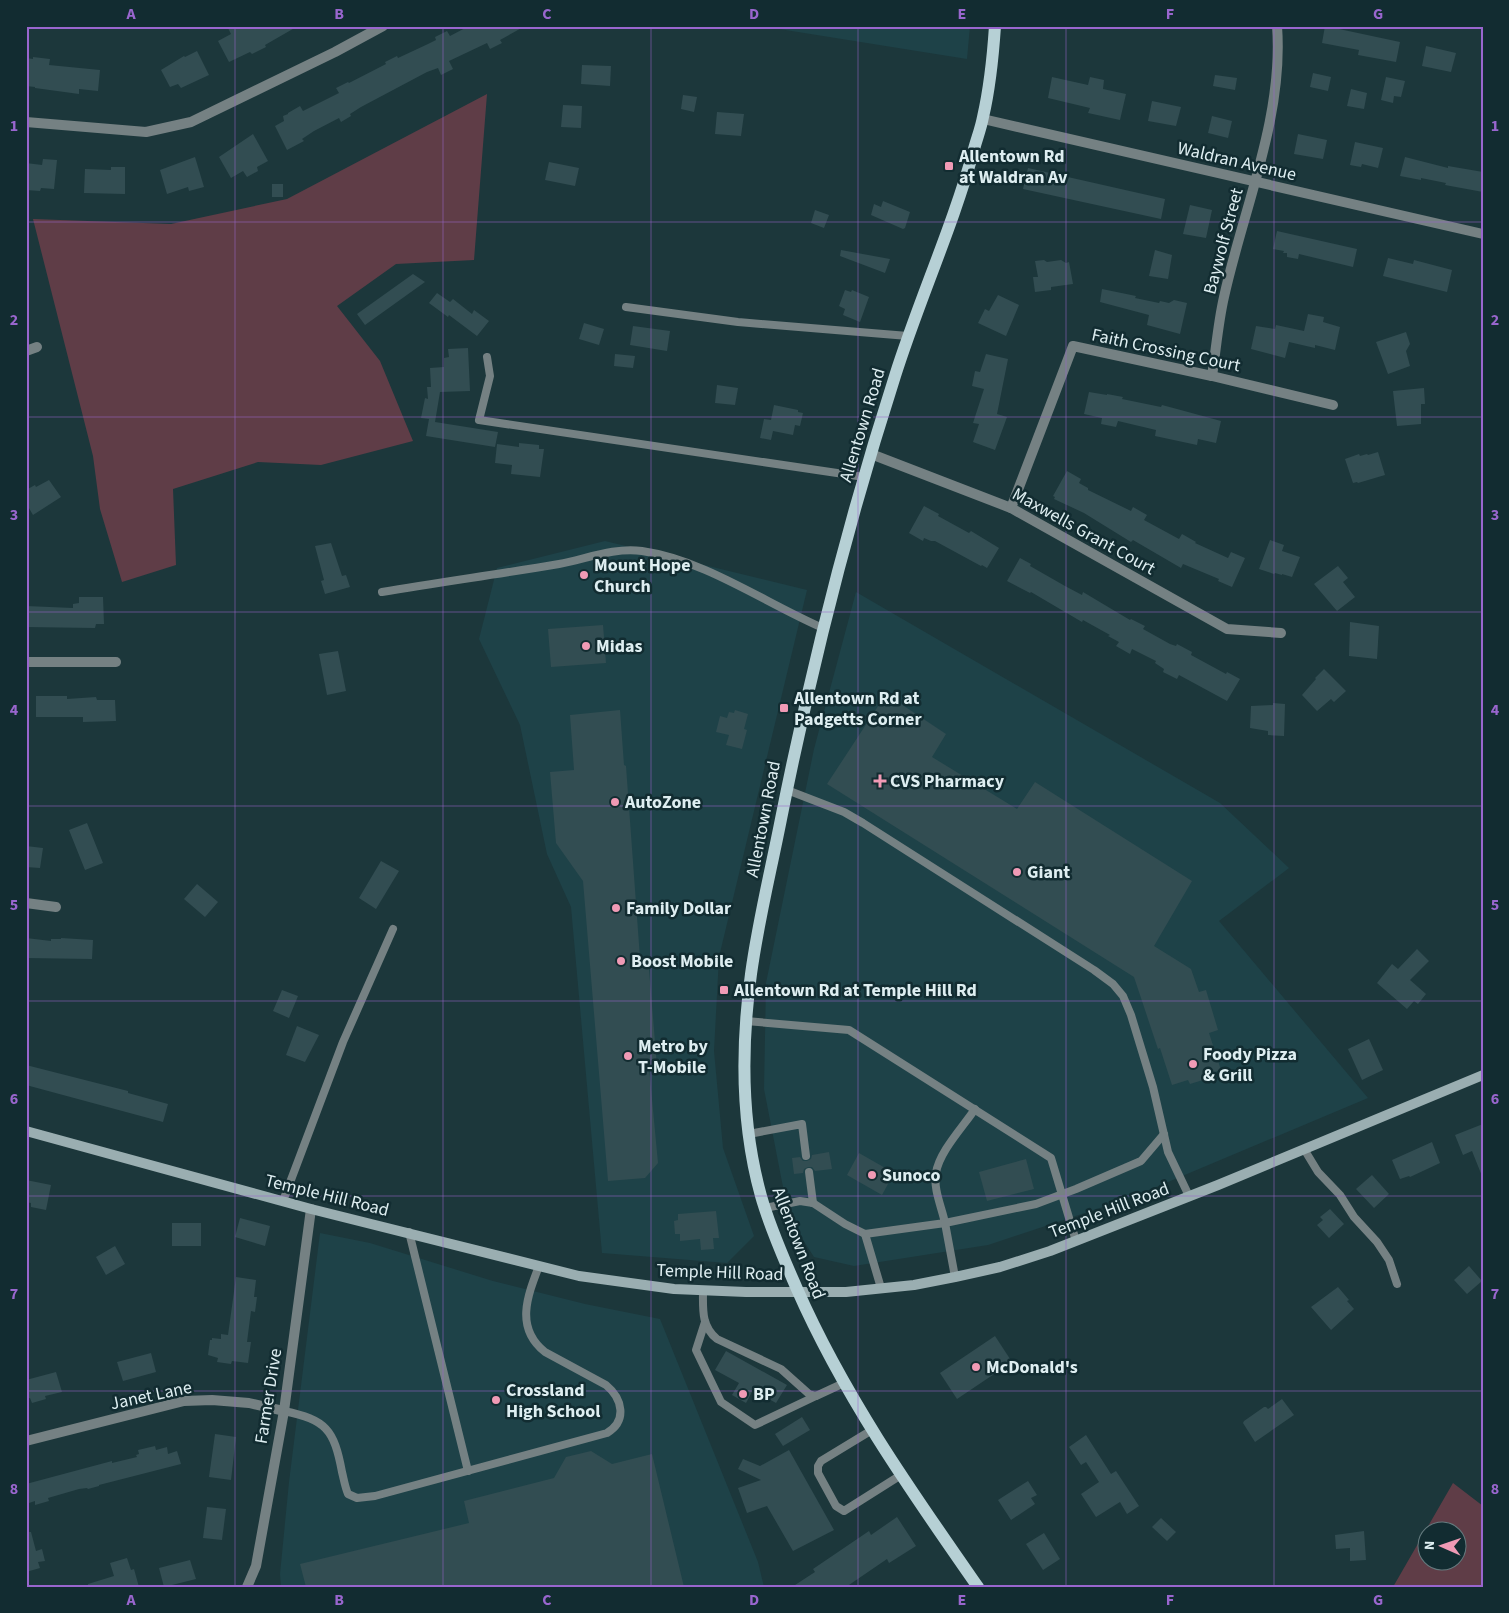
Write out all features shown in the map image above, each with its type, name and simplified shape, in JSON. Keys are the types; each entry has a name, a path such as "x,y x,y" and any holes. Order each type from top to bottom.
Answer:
{"main road":[{"name":"Allentown Road","path":"978,1587 872,1430 811,1322 776,1242 765,1208 752,1156 745,1088 746,1021 751,968 787,790 823,628 864,477 908,336 950,226 983,119 995,26"},
{"name":"Temple Hill Road","path":"26,1131 311,1209 579,1276 674,1289 746,1292 846,1292 914,1284 1000,1267 1076,1241 1483,1075"}],"street":[{"path":"26,122 146,132 191,122 336,52 382,26"},
{"name":"Baywolf Street","path":"1212,376 1224,297 1270,118 1277,66 1277,26"},
{"name":"Waldran Avenue","path":"983,119 1483,234"},
{"name":"Faith Crossing Court","path":"1011,508 1073,346 1212,376 1333,405"},
{"path":"26,351 37,347"},
{"name":"Maxwells Grant Court","path":"871,454 1011,508 1227,629 1281,633"},
{"path":"26,662 116,662"},
{"path":"26,903 56,907"},
{"name":"Farmer Drive","path":"246,1587 256,1566 284,1411 311,1209"},
{"name":"Janet Lane","path":"26,1441 184,1401 212,1400 249,1403 284,1411"}],"lane":[{"path":"626,307 738,322 908,336"},
{"path":"487,357 490,376 479,420 864,477"},
{"path":"382,592 559,564 619,551 641,551 680,560 707,571 792,615 823,628"},
{"path":"787,790 844,812 863,823 1113,984 1123,996 1131,1015 1153,1087 1168,1152 1189,1196"},
{"path":"283,1201 343,1042 393,929"},
{"path":"746,1021 849,1030 1052,1158 1076,1241"},
{"path":"955,1277 936,1186 936,1174 940,1159 974,1109"},
{"path":"749,1134 802,1124 806,1156"},
{"path":"765,1208 800,1201 813,1203 845,1224 865,1234 945,1223 1036,1204 1063,1194 1142,1161 1164,1134"},
{"path":"1304,1149 1318,1172 1340,1195 1354,1217 1377,1242 1389,1260 1397,1284"},
{"path":"809,1172 813,1203"},
{"path":"409,1232 468,1471"},
{"path":"865,1234 881,1288"},
{"path":"284,1411 313,1419 329,1431 338,1454 348,1494 357,1498 375,1496 599,1437 614,1429 618,1422 620,1404 614,1391 545,1352 532,1339 527,1324 527,1307 539,1266"},
{"path":"703,1290 703,1319 709,1332 717,1339 782,1369 809,1394 816,1396"},
{"path":"705,1322 696,1350 700,1359 721,1402 755,1425 844,1383"},
{"path":"872,1430 821,1461 818,1466 818,1473 836,1506 844,1510 901,1474"}],"shaded area":[{"path":"760,26 970,26 967,59"},
{"path":"487,94 474,260 396,264 337,306 380,361 413,441 321,465 258,462 173,489 176,565 122,582 100,509 93,456 33,219 171,224 287,199"},
{"path":"605,541 807,590 719,957 714,1051 723,1148 754,1236 727,1263 602,1253 571,907 547,854 520,725 479,639 497,568"},
{"path":"856,592 1220,803 1289,868 1219,921 1368,1098 1130,1198 988,1245 854,1266 814,1257 789,1218 764,1089 766,983 814,749"},
{"name":"Crossland High School","path":"320,1233 370,1243 493,1281 585,1304 660,1319 758,1562 764,1587 281,1587 280,1574 289,1482"},
{"path":"1453,1483 1483,1506 1483,1587 1393,1587 1416,1547 1416,1570 1466,1570 1466,1520 1432,1520"}],"building":[{"path":"227,26 298,26 265,45 266,47 229,62 218,41 231,34"},
{"path":"469,26 525,26 500,40 502,43 490,49 487,43 449,61 453,69 441,75 438,68 427,72 361,107 341,122 339,118 314,131 302,139 304,141 287,150 275,126 284,121 283,116 300,106 303,111 339,93 336,88 386,64 385,62 397,56 398,58 436,40 435,37 447,31 450,36"},
{"path":"1325,26 1400,42 1396,62 1358,55 1359,50 1322,43"},
{"path":"1426,46 1456,53 1451,72 1422,66"},
{"path":"197,51 209,75 181,88 178,84 170,87 161,70 184,56"},
{"path":"33,57 50,59 49,65 100,70 98,91 79,89 79,94 26,86 26,58 33,59"},
{"path":"582,65 611,66 610,86 581,84"},
{"path":"1313,73 1331,77 1328,91 1310,87"},
{"path":"1215,75 1237,78 1235,90 1213,86"},
{"path":"1052,77 1088,85 1090,77 1104,80 1103,89 1126,94 1120,120 1088,113 1090,108 1048,98"},
{"path":"1386,77 1405,81 1401,97 1394,96 1393,103 1381,100"},
{"path":"1351,89 1367,93 1364,109 1347,106"},
{"path":"683,95 697,97 694,112 681,109"},
{"path":"1152,101 1181,107 1176,126 1148,121"},
{"path":"563,105 582,106 581,128 561,127"},
{"path":"717,112 744,114 741,136 715,134"},
{"path":"1212,116 1232,121 1228,138 1208,133"},
{"path":"253,134 268,161 257,167 258,171 247,177 243,171 231,178 219,157"},
{"path":"1298,134 1327,140 1323,159 1294,154"},
{"path":"1355,142 1383,148 1378,168 1362,164 1361,167 1350,165"},
{"path":"195,157 204,187 189,191 188,187 167,194 160,170"},
{"path":"1405,157 1448,168 1448,166 1483,172 1483,192 1445,185 1446,183 1421,178 1421,180 1400,176"},
{"path":"43,159 57,160 54,189 26,190 26,163 42,165"},
{"path":"549,162 579,168 575,186 545,180"},
{"path":"111,167 125,167 125,194 84,193 85,169 111,170"},
{"path":"1028,168 1165,199 1161,219 1023,189"},
{"path":"272,184 283,184 283,197 272,197"},
{"path":"883,201 910,212 905,228 903,229 871,215 874,204 881,207"},
{"path":"1190,205 1212,210 1206,238 1183,234"},
{"path":"815,210 829,215 824,228 811,223"},
{"path":"1277,231 1357,249 1353,267 1299,254 1298,259 1287,257 1287,253 1283,253 1284,251 1273,249"},
{"path":"841,250 890,259 885,273 840,256"},
{"path":"1155,250 1172,255 1168,279 1149,276"},
{"path":"1388,258 1413,264 1414,260 1452,270 1447,292 1383,276"},
{"path":"1044,260 1047,262 1061,260 1066,263 1069,262 1073,284 1051,287 1051,290 1035,292 1033,277 1038,277 1035,261"},
{"path":"413,274 425,282 365,325 357,314"},
{"path":"1102,289 1159,303 1160,301 1169,303 1174,300 1187,303 1180,334 1147,325 1149,315 1100,302"},
{"path":"845,290 851,292 852,290 869,297 860,322 843,315 845,309 839,306"},
{"path":"437,293 450,302 453,299 472,314 474,310 489,321 477,336 429,303"},
{"path":"998,295 1019,305 1006,336 978,323 985,309 989,311"},
{"path":"1308,314 1324,317 1323,322 1340,327 1335,350 1289,342 1285,358 1251,349 1256,326 1275,329 1276,325 1304,331"},
{"path":"584,323 604,329 599,345 579,339"},
{"path":"633,326 670,331 667,351 630,345"},
{"path":"1406,332 1410,344 1406,351 1410,366 1388,374 1376,342"},
{"path":"468,348 470,391 440,392 435,422 498,432 495,447 426,436 429,419 421,418 425,398 428,399 427,387 431,387 430,368 444,367 444,358 449,357 448,349"},
{"path":"615,354 635,356 633,368 614,366"},
{"path":"986,354 1008,359 997,414 1007,417 995,450 973,442 979,424 973,423 984,389 972,386 975,371 980,372"},
{"path":"717,385 738,388 735,405 715,403"},
{"path":"1424,388 1425,404 1421,404 1421,424 1397,426 1393,391"},
{"path":"1089,392 1123,397 1122,399 1161,407 1162,405 1221,421 1216,443 1198,439 1197,445 1155,436 1156,430 1118,421 1116,427 1101,424 1102,418 1084,414"},
{"path":"774,405 798,410 798,412 803,413 800,426 795,425 793,435 773,431 771,440 760,438 764,419 771,420"},
{"path":"519,443 539,445 539,449 544,449 540,477 511,474 512,465 495,463 497,444 519,447"},
{"path":"1378,452 1385,475 1353,483 1345,459 1359,454 1360,456"},
{"path":"1067,471 1081,479 1079,483 1088,488 1088,490 1131,511 1133,507 1147,515 1144,520 1179,539 1182,534 1195,543 1228,558 1231,552 1245,558 1232,587 1218,581 1219,579 1183,564 1181,568 1133,540 1131,542 1084,513 1054,499 1055,497 1053,496"},
{"path":"49,480 61,497 33,515 26,503 26,490"},
{"path":"924,506 939,514 938,516 969,533 971,531 999,548 987,568 935,541 924,538 923,541 909,533"},
{"path":"1270,540 1284,545 1282,551 1300,557 1292,577 1259,569"},
{"path":"331,543 342,576 346,575 350,587 325,594 321,581 324,580 315,546"},
{"path":"1020,558 1031,564 1030,566 1065,586 1082,595 1083,592 1130,620 1145,626 1143,629 1170,644 1176,646 1177,644 1192,652 1191,655 1226,674 1227,672 1240,679 1227,701 1179,675 1177,679 1163,672 1164,669 1155,663 1156,661 1132,649 1130,654 1116,646 1119,642 1108,636 1110,635 1007,581"},
{"path":"1338,566 1348,578 1343,582 1355,597 1337,611 1314,584"},
{"path":"79,597 103,597 104,624 96,624 95,628 26,627 26,606 73,608 73,604 79,603"},
{"path":"1350,622 1379,626 1377,659 1349,656"},
{"path":"603,625 606,663 551,667 548,629"},
{"path":"338,651 346,691 327,695 319,654"},
{"path":"1324,669 1346,691 1334,702 1331,699 1317,711 1302,695"},
{"path":"886,694 946,734 932,757 1017,809 1035,782 1192,881 1154,946 1191,969 1199,992 1206,990 1218,1030 1209,1033 1221,1070 1202,1076 1203,1080 1190,1084 1188,1080 1172,1085 1134,977 827,784"},
{"path":"36,696 67,696 67,699 96,697 97,700 115,700 116,721 83,722 83,717 36,717"},
{"path":"1273,703 1285,704 1284,736 1268,735 1268,731 1250,728 1251,706 1273,705"},
{"path":"620,710 640,958 648,957 657,1066 649,1067 658,1163 645,1178 608,1181 583,881 556,843 550,772 574,770 570,715"},
{"path":"735,710 748,714 744,729 747,730 742,749 726,745 729,735 716,732 720,716 727,718 729,712 734,713"},
{"path":"87,823 103,863 85,870 69,830"},
{"path":"26,846 43,848 40,868 26,867"},
{"path":"381,861 399,871 376,909 359,898"},
{"path":"197,884 218,902 205,917 184,899"},
{"path":"26,938 51,941 51,939 61,938 93,940 92,959 26,958"},
{"path":"1417,949 1429,961 1410,980 1426,994 1418,1004 1414,1001 1407,1009 1377,983 1392,964 1398,969"},
{"path":"282,990 298,996 289,1018 273,1011"},
{"path":"297,1026 319,1035 305,1062 286,1055"},
{"path":"1369,1039 1383,1070 1362,1080 1348,1049"},
{"path":"26,1065 128,1091 128,1093 168,1104 163,1122 26,1085"},
{"path":"1483,1124 1482,1176 1472,1151 1463,1155 1455,1135"},
{"path":"1432,1142 1440,1163 1410,1177 1400,1179 1392,1160"},
{"path":"829,1152 832,1169 815,1171 812,1167 808,1167 804,1169 803,1173 794,1174 792,1158 800,1157 803,1161 807,1161 811,1159 812,1155"},
{"path":"859,1153 894,1173 882,1195 847,1175"},
{"path":"1026,1159 1034,1189 987,1201 979,1172"},
{"path":"1372,1175 1389,1194 1374,1208 1356,1189"},
{"path":"26,1180 51,1185 46,1210 31,1207 31,1203 26,1202"},
{"path":"1330,1209 1344,1224 1329,1238 1317,1225 1323,1220 1320,1217"},
{"path":"716,1211 719,1238 713,1238 714,1249 701,1250 700,1239 680,1241 680,1234 675,1234 674,1221 678,1220 678,1214"},
{"path":"240,1218 270,1226 265,1246 235,1237"},
{"path":"172,1223 201,1223 201,1246 172,1246"},
{"path":"115,1246 125,1264 106,1275 96,1257"},
{"path":"1469,1266 1482,1281 1467,1294 1454,1280"},
{"path":"236,1277 256,1280 254,1297 257,1297 255,1312 251,1311 247,1342 251,1342 248,1363 232,1361 231,1364 217,1362 218,1358 208,1355 212,1338 221,1339 221,1334 228,1335"},
{"path":"1338,1287 1354,1309 1331,1330 1311,1307"},
{"name":"McDonald's","path":"995,1336 1012,1362 957,1399 940,1373"},
{"path":"726,1351 787,1385 776,1403 753,1390 746,1403 732,1395 739,1383 715,1370"},
{"path":"151,1353 156,1372 123,1381 117,1362"},
{"path":"56,1372 62,1392 45,1396 46,1399 32,1403 30,1398 26,1399 26,1380"},
{"path":"1282,1399 1294,1415 1255,1442 1243,1423 1244,1421 1264,1407 1268,1409"},
{"path":"802,1417 810,1430 783,1446 775,1434"},
{"path":"215,1434 236,1437 231,1480 209,1477"},
{"path":"1086,1435 1111,1474 1116,1471 1139,1506 1127,1514 1120,1502 1096,1517 1081,1494 1099,1482 1086,1462 1081,1465 1069,1447"},
{"path":"155,1446 156,1450 167,1447 168,1454 177,1451 181,1464 88,1489 79,1489 48,1498 49,1501 35,1505 35,1501 29,1503 26,1494 26,1484 112,1461 112,1463 137,1457 136,1455 139,1454 138,1450"},
{"path":"789,1450 834,1530 793,1551 767,1506 747,1513 738,1488 761,1480 738,1469 743,1459 760,1466"},
{"path":"591,1451 612,1464 652,1454 684,1587 306,1587 300,1564 469,1523 464,1501 554,1478 566,1457"},
{"path":"1028,1481 1037,1495 1031,1498 1035,1504 1011,1520 998,1500"},
{"path":"207,1507 226,1509 222,1540 203,1538"},
{"path":"897,1517 916,1546 889,1563 887,1559 846,1587 792,1587 815,1572 813,1569 869,1531 871,1535"},
{"path":"1161,1518 1176,1532 1167,1541 1152,1527"},
{"path":"1364,1531 1366,1560 1350,1561 1350,1548 1336,1549 1335,1535"},
{"path":"26,1532 31,1532 36,1551 42,1549 45,1561 38,1562 40,1568 26,1572"},
{"path":"1044,1533 1060,1559 1043,1570 1026,1544"},
{"path":"127,1558 131,1570 134,1569 139,1587 88,1587 88,1584 114,1576 110,1563"},
{"path":"190,1560 196,1579 164,1587 159,1568"}],"place":[{"name":"Allentown Rd at Waldran Av","path":"949,166"},
{"name":"Mount Hope Church","path":"584,575"},
{"name":"Midas","path":"586,646"},
{"name":"Allentown Rd at Padgetts Corner","path":"784,708"},
{"name":"CVS Pharmacy","path":"880,781"},
{"name":"AutoZone","path":"615,802"},
{"name":"Giant","path":"1017,872"},
{"name":"Family Dollar","path":"616,908"},
{"name":"Boost Mobile","path":"621,961"},
{"name":"Allentown Rd at Temple Hill Rd","path":"724,990"},
{"name":"Metro by T-Mobile","path":"628,1056"},
{"name":"Foody Pizza & Grill","path":"1193,1064"},
{"name":"Sunoco","path":"872,1175"},
{"name":"McDonald's","path":"976,1367"},
{"name":"BP","path":"743,1394"},
{"name":"Crossland High School","path":"496,1400"}]}
